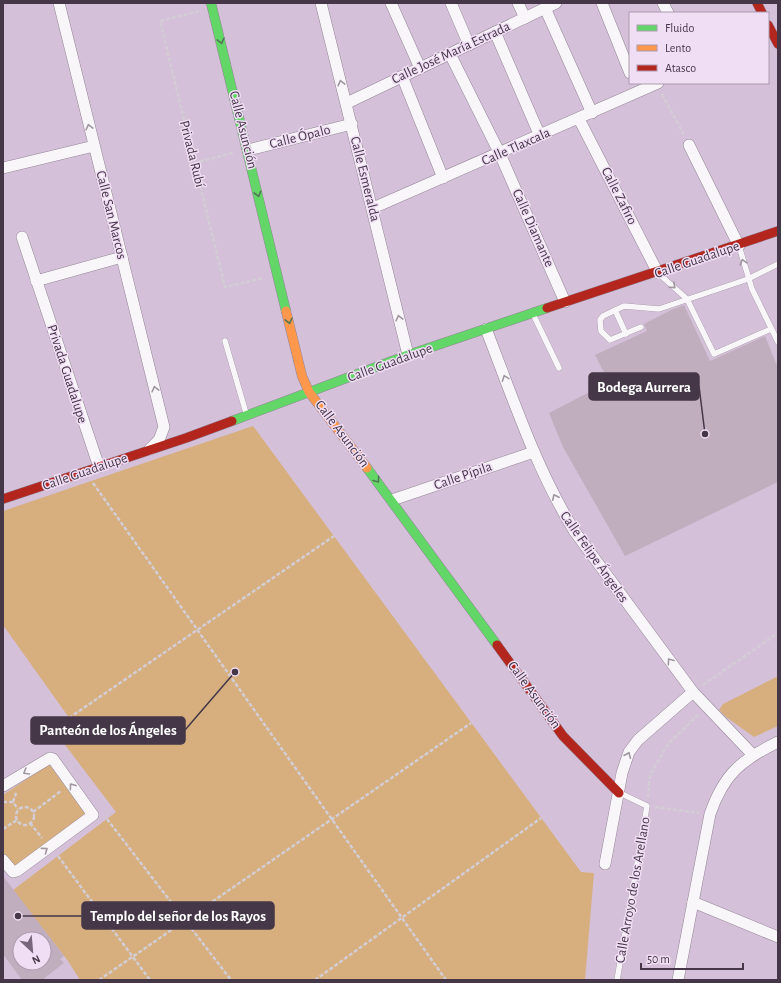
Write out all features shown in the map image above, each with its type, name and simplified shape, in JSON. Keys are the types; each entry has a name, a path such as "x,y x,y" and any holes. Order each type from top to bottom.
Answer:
{"street":[{"name":"Calle San Marcos","path":"59,3 164,427"},
{"name":"Calle Esmeralda","path":"321,3 373,208 408,355"},
{"path":"391,3 420,68"},
{"path":"450,3 469,45"},
{"path":"518,3 525,18"},
{"name":"Calle José María Estrada","path":"346,103 525,18 544,6 556,3"},
{"path":"602,3 629,70"},
{"path":"663,3 668,12"},
{"path":"757,3 762,12"},
{"name":"Calle Asunción","path":"212,6 302,376 309,392 392,500 563,736 579,754 619,792"},
{"path":"544,6 592,113"},
{"path":"769,29 778,44"},
{"path":"495,32 540,136"},
{"name":"Calle Diamante","path":"450,54 500,154 566,302"},
{"path":"402,76 443,178"},
{"name":"Calle Tlaxcala","path":"373,208 580,119 636,88 653,84"},
{"name":"Calle Zafiro","path":"580,119 658,273"},
{"name":"Calle Ópalo","path":"248,150 352,124"},
{"path":"689,144 738,246"},
{"path":"3,168 94,146"},
{"name":"Calle Guadalupe","path":"3,499 186,438 408,355 532,313 658,273 778,231"},
{"name":"Privada Guadalupe","path":"22,238 99,467"},
{"path":"36,281 122,257"},
{"name":"Calle Felipe Ángeles","path":"486,329 534,452 561,510 575,532 693,692 752,754"},
{"path":"150,449 159,440 164,427 170,432 186,438"},
{"name":"Calle Pípila","path":"392,500 534,452"},
{"path":"605,864 622,773 628,752 638,740 693,692"},
{"path":"678,980 710,814 717,794 724,783 752,754 778,742"},
{"path":"3,786 50,758 93,815 14,872 3,860"},
{"path":"693,902 778,937"}],"lane":[{"path":"738,246 748,279 778,342"},
{"path":"641,327 610,340 602,331 600,320 604,316 624,306 659,309 748,279 778,264"},
{"path":"658,273 687,299 714,354 771,329"},
{"path":"615,310 626,334"},
{"path":"532,313 559,368"},
{"path":"225,342 247,415"},
{"name":"Calle Arroyo de los Arellano","path":"617,980 647,806 619,792"}],"path":[{"name":"Privada Rubí","path":"212,6 160,21 194,163 225,287 278,274"},
{"path":"658,84 689,144"},
{"path":"194,163 248,150"},
{"path":"92,481 446,980"},
{"path":"69,718 334,536"},
{"path":"693,692 778,633"},
{"path":"706,706 668,744 650,775 647,806 710,814"},
{"path":"99,980 471,722"},
{"path":"33,812 70,783"},
{"path":"3,802 13,802 18,809"},
{"path":"18,809 26,807 33,812"},
{"path":"18,809 16,814 17,820 24,825 30,822 33,818 33,812"},
{"path":"315,980 541,818"},
{"path":"3,829 17,820"},
{"path":"107,820 231,980"},
{"path":"30,822 49,848"},
{"path":"58,856 150,980"}],"shaded area":[{"path":"253,426 581,872 594,873 585,980 80,980 52,940 52,931 45,931 13,890 116,812 56,733 72,722 3,625 3,511"},
{"path":"778,676 778,726 754,737 726,717 719,710 723,704"},
{"path":"49,764 88,815 14,868 3,853 3,795"}],"building":[{"path":"684,305 710,361 765,336 778,368 778,482 625,556 563,447 549,413 609,382 595,355 647,331 644,324"},
{"path":"3,876 45,931 12,931 12,966 3,954"},
{"path":"52,940 64,956 60,959 64,963 42,980 22,980 15,971 52,971"}],"traffic: fast":[{"path":"211,3 286,311"},
{"path":"232,421 408,355 547,308"},
{"path":"367,468 497,645"}],"traffic: slow":[{"path":"286,311 302,376 309,392 367,468"}],"traffic: jam":[{"path":"757,3 762,12"},
{"path":"769,27 778,44"},
{"path":"547,308 778,231"},
{"path":"3,499 186,438 232,421"},
{"path":"497,645 563,736 619,793"}],"place":[{"name":"Bodega Aurrera","path":"705,434"},
{"name":"Panteón de los Ángeles","path":"235,672"},
{"name":"Templo del señor de los Rayos","path":"18,916"}]}
